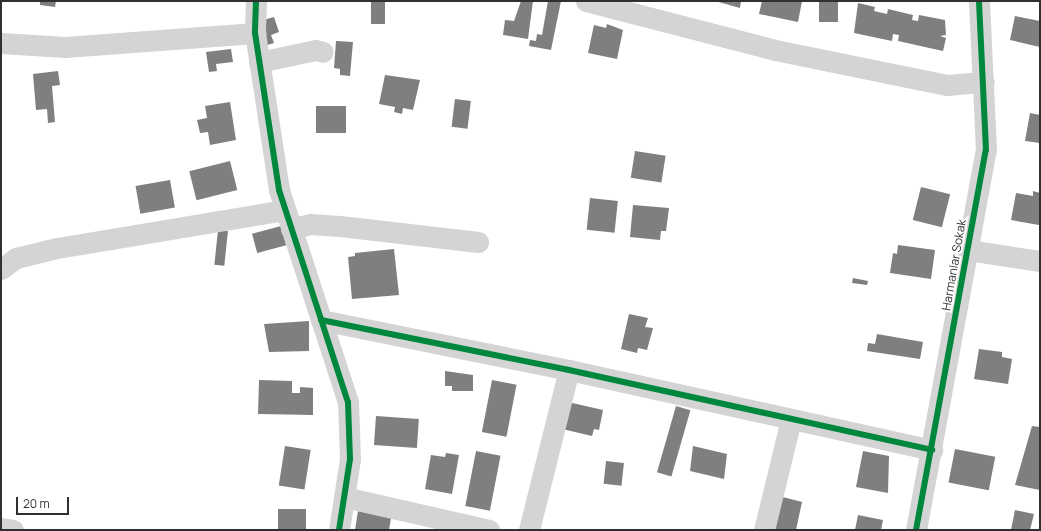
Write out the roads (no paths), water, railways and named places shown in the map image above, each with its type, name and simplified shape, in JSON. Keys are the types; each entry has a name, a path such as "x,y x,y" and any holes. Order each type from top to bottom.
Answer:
{"street":[{"path":"256,1 255,32 259,62 284,210 348,402 350,459 339,530"},
{"path":"586,1 775,50 947,86 984,82"},
{"name":"Harmanlar Sokak","path":"916,530 932,450 986,150 979,1"},
{"path":"1,43 65,47 255,32"},
{"path":"259,62 316,50 323,52"},
{"path":"1,269 16,258 57,248 284,210"},
{"path":"291,229 310,224 340,226 478,242"},
{"path":"968,250 1040,261"},
{"path":"321,320 569,370 932,450"},
{"path":"528,530 569,370"},
{"path":"764,530 791,419"},
{"path":"344,497 489,530"},
{"path":"1,528 13,530"}]}
